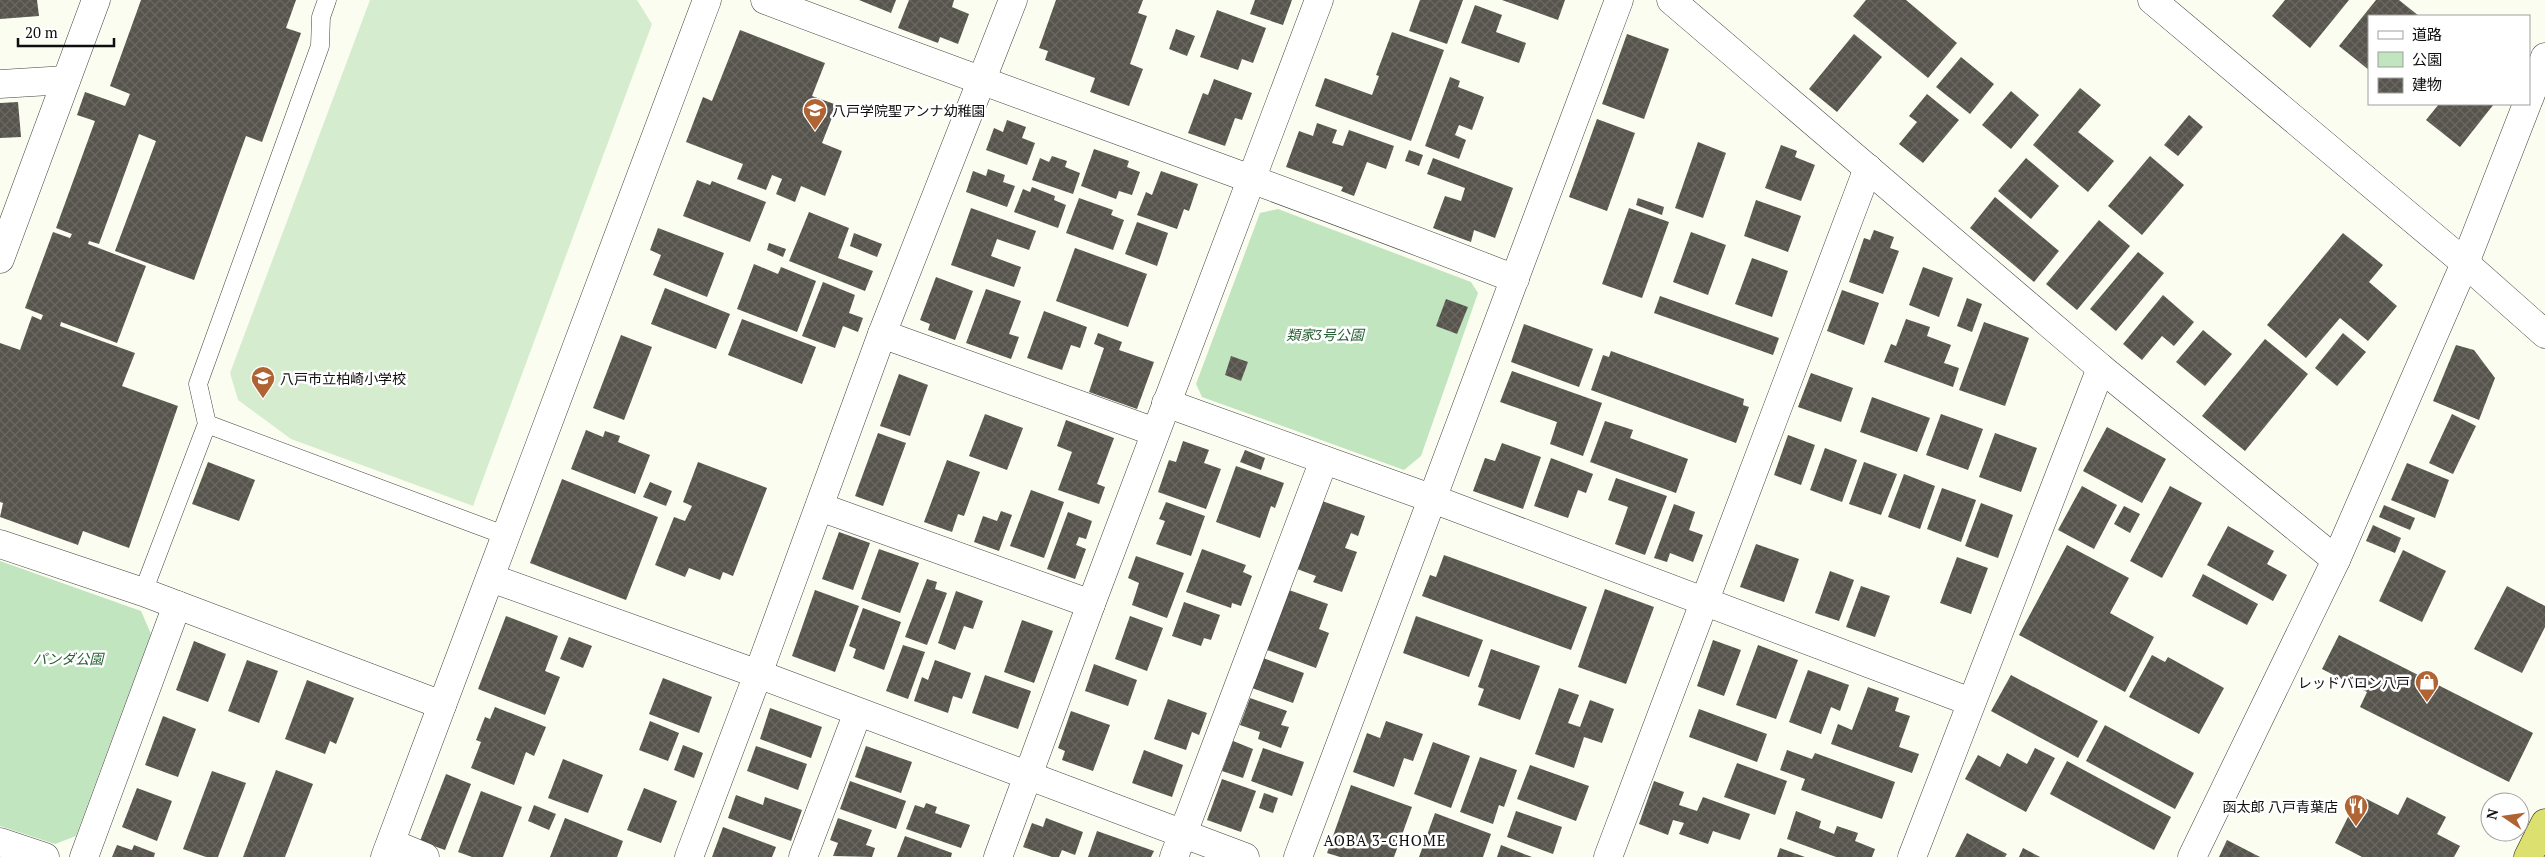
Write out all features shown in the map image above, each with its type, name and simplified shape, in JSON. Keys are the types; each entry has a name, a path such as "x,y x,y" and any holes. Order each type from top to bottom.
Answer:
{"highway":[{"path":"2528,857 2545,823"}],"street":[{"path":"0,259 96,0"},
{"path":"425,857 388,850 707,0"},
{"path":"764,0 982,82 1252,178 1515,279"},
{"path":"689,857 820,507 882,334 1013,0"},
{"path":"998,857 1155,432 1319,0"},
{"path":"1298,857 1619,0"},
{"path":"1672,0 2101,368 2336,560"},
{"path":"2152,0 2466,263 2545,334"},
{"path":"2530,96 2545,57"},
{"path":"0,84 66,80"},
{"path":"2192,857 2336,560 2466,263 2527,105"},
{"path":"1608,857 1868,168"},
{"path":"882,334 1155,432"},
{"path":"1912,857 2101,368"},
{"path":"1166,403 1433,499 1971,702"},
{"path":"1178,846 1324,460"},
{"path":"820,507 1091,604"},
{"path":"0,544 143,592 442,705"},
{"path":"491,578 758,674 1028,776 1178,846 1245,857"},
{"path":"84,857 177,605"},
{"path":"803,857 858,712"},
{"path":"0,842 44,857"}],"lane":[{"path":"143,592 207,424 198,384 320,46 321,16 327,0"},
{"path":"207,424 507,536"}],"green space":[{"path":"370,0 637,0 652,24 473,506 291,439 238,400 230,373"},
{"name":"類家3号公園","path":"1278,209 1471,282 1478,293 1421,456 1404,470 1202,397 1196,384 1260,213"},
{"name":"パンダ公園","path":"0,561 141,611 151,634 76,836 55,844 0,826"}],"building":[{"path":"0,0 37,0 39,16 0,19"},
{"path":"141,0 296,0 286,28 301,33 262,142 246,136 194,280 115,251 156,141 139,134 99,244 89,241 88,244 146,266 117,343 61,322 60,326 135,353 122,386 178,406 129,548 83,531 78,545 0,517 3,503 0,502 0,343 20,350 32,316 41,320 43,315 25,308 53,232 70,238 72,234 56,228 95,121 77,115 85,92 125,106 130,94 110,86"},
{"path":"859,0 896,0 891,13"},
{"path":"909,0 954,0 952,7 969,14 958,44 940,37 938,43 898,28"},
{"path":"1056,0 1143,0 1138,13 1147,16 1130,64 1143,69 1129,106 1090,92 1095,78 1045,60 1048,51 1039,48"},
{"path":"1255,0 1292,0 1283,25 1250,14"},
{"path":"1420,0 1463,0 1447,44 1409,31"},
{"path":"1502,0 1565,0 1558,20"},
{"path":"1866,0 1906,0 1957,43 1928,78 1853,16"},
{"path":"2285,0 2349,0 2310,48 2272,16"},
{"path":"2376,0 2399,0 2418,15 2368,15 2368,69 2339,46"},
{"path":"1475,5 1502,15 1496,32 1526,43 1519,63 1461,43"},
{"path":"1217,10 1266,28 1253,63 1242,59 1238,70 1200,57"},
{"path":"1176,29 1195,36 1187,56 1169,49"},
{"path":"740,30 825,63 812,96 837,105 822,143 842,151 825,196 801,186 795,202 776,194 782,179 772,175 766,190 737,179 743,164 686,142 703,97 712,101"},
{"path":"1392,32 1444,50 1411,141 1315,106 1325,78 1372,95 1379,76 1376,75"},
{"path":"1627,34 1669,49 1644,119 1602,104"},
{"path":"1854,34 1882,57 1837,112 1809,89"},
{"path":"1961,57 1994,84 1970,114 1936,87"},
{"path":"1450,77 1460,81 1458,87 1484,97 1472,130 1459,125 1455,135 1466,140 1459,159 1425,146"},
{"path":"1214,79 1252,93 1242,120 1235,118 1225,146 1188,133 1203,93 1208,95"},
{"path":"2080,88 2101,105 2078,132 2114,161 2088,192 2033,145"},
{"path":"2011,91 2039,115 2011,149 1982,125"},
{"path":"1927,94 1959,120 1923,163 1899,144 1917,122 1909,116"},
{"path":"18,102 21,137 0,138 0,103"},
{"path":"2438,105 2493,105 2460,147 2426,120"},
{"path":"2189,115 2203,127 2178,156 2164,145"},
{"path":"1597,119 1635,133 1607,211 1569,197"},
{"path":"1007,120 1026,127 1022,138 1035,143 1027,165 986,150 994,128 1003,132"},
{"path":"1317,123 1337,130 1332,143 1343,146 1349,130 1394,146 1386,169 1367,162 1354,196 1341,191 1343,187 1286,167 1299,131 1313,136"},
{"path":"1698,142 1726,153 1703,218 1675,208"},
{"path":"1781,145 1797,151 1795,157 1815,165 1801,201 1765,188"},
{"path":"1094,149 1129,161 1127,167 1140,172 1132,195 1119,191 1116,199 1081,186"},
{"path":"1409,150 1423,155 1419,166 1405,161"},
{"path":"1052,156 1067,161 1065,167 1080,173 1073,194 1032,180 1040,158 1049,162"},
{"path":"2150,156 2184,185 2142,235 2108,206"},
{"path":"1433,158 1513,188 1495,238 1474,230 1471,242 1433,228 1445,196 1461,201 1465,188 1427,174"},
{"path":"2026,158 2059,186 2031,219 1998,191"},
{"path":"988,169 1005,175 1003,182 1015,186 1007,207 966,192 973,171 986,176"},
{"path":"1161,171 1198,184 1189,211 1184,209 1177,229 1137,215 1146,192 1152,195"},
{"path":"697,180 710,185 712,181 766,202 750,242 683,216"},
{"path":"1032,187 1055,196 1054,200 1066,205 1058,228 1014,212 1023,189 1030,192"},
{"path":"1995,197 2059,251 2034,282 1970,228"},
{"path":"1079,198 1113,210 1111,215 1124,220 1113,250 1066,233"},
{"path":"1638,198 1664,207 1662,215 1636,205"},
{"path":"1756,200 1801,216 1788,252 1744,236"},
{"path":"971,208 1036,231 1029,250 997,239 991,256 1021,267 1014,287 951,265"},
{"path":"1629,208 1669,222 1642,298 1602,284"},
{"path":"809,212 849,228 838,258 873,271 865,291 789,261"},
{"path":"2099,220 2130,246 2077,310 2046,284"},
{"path":"1137,222 1168,233 1157,266 1125,254"},
{"path":"658,228 724,253 707,297 653,275 661,255 650,250"},
{"path":"1874,230 1894,237 1890,248 1899,251 1883,294 1849,282 1864,238 1870,240"},
{"path":"1691,232 1726,245 1708,295 1673,282"},
{"path":"854,233 882,244 877,257 850,246"},
{"path":"2343,233 2383,265 2369,282 2397,306 2368,341 2340,318 2306,358 2267,325"},
{"path":"769,243 786,249 783,257 767,250"},
{"path":"1075,248 1147,274 1128,327 1056,301"},
{"path":"2138,252 2164,273 2116,331 2090,309"},
{"path":"1752,258 1788,271 1772,317 1735,304"},
{"path":"754,264 778,274 781,267 816,281 797,332 737,309"},
{"path":"1923,267 1953,278 1939,317 1909,305"},
{"path":"936,277 973,291 955,340 928,330 930,324 920,320"},
{"path":"823,282 855,295 849,313 863,318 858,332 843,326 835,348 802,336"},
{"path":"665,288 730,314 716,349 651,324"},
{"path":"986,289 1021,301 1009,334 1019,337 1011,359 966,343"},
{"path":"1842,290 1879,303 1864,345 1827,331"},
{"path":"2163,295 2194,322 2174,346 2162,336 2142,360 2123,344"},
{"path":"1660,296 1779,338 1773,355 1654,313"},
{"path":"1967,298 1982,304 1972,332 1957,326"},
{"path":"1446,299 1468,307 1457,334 1436,326"},
{"path":"1044,311 1087,327 1080,348 1071,345 1062,370 1027,358"},
{"path":"742,319 816,347 802,384 728,355"},
{"path":"1906,319 1930,327 1927,336 1951,345 1944,363 1959,368 1953,387 1884,362 1891,344 1896,346"},
{"path":"1984,322 2029,338 2005,406 1959,390"},
{"path":"1524,324 1593,349 1579,387 1511,362"},
{"path":"2203,330 2232,354 2205,386 2176,362"},
{"path":"1098,333 1122,342 1119,350 1154,362 1137,409 1089,392 1104,348 1094,344"},
{"path":"2343,333 2366,352 2337,386 2315,368"},
{"path":"621,335 652,347 624,420 593,408"},
{"path":"2265,339 2308,374 2245,451 2202,416"},
{"path":"2456,345 2474,350 2495,378 2479,420 2433,401"},
{"path":"1611,351 1744,399 1743,405 1749,407 1736,443 1591,390 1603,355 1609,357"},
{"path":"1231,356 1248,362 1241,381 1225,375"},
{"path":"1512,371 1602,403 1583,456 1550,444 1557,422 1500,402"},
{"path":"1811,373 1853,388 1841,422 1798,407"},
{"path":"899,374 928,385 910,436 880,426"},
{"path":"1872,397 1930,418 1917,452 1860,432"},
{"path":"985,414 1023,428 1007,470 969,456"},
{"path":"1941,414 1983,429 1968,470 1926,455"},
{"path":"2452,414 2476,426 2453,474 2429,463"},
{"path":"1066,420 1114,438 1097,484 1105,487 1099,504 1058,490 1072,452 1057,446"},
{"path":"1605,421 1633,430 1630,438 1688,459 1676,493 1590,462"},
{"path":"2107,427 2166,459 2142,503 2083,471"},
{"path":"586,430 603,437 605,431 620,436 618,442 650,455 635,494 571,469"},
{"path":"878,433 906,443 883,506 855,496"},
{"path":"1995,433 2037,448 2021,492 1979,477"},
{"path":"1788,435 1815,445 1801,485 1774,475"},
{"path":"1183,441 1209,450 1204,463 1221,469 1206,509 1158,492 1169,460 1176,462"},
{"path":"1502,443 1541,457 1523,509 1473,491 1485,458 1495,461"},
{"path":"1825,448 1857,460 1842,502 1810,490"},
{"path":"1245,450 1265,458 1261,470 1240,462"},
{"path":"1551,458 1593,474 1586,493 1578,490 1568,518 1534,506"},
{"path":"947,460 980,472 964,516 958,514 952,532 924,522"},
{"path":"208,462 255,480 239,521 192,504"},
{"path":"698,462 767,488 733,576 723,572 720,580 689,568 685,577 655,565 674,517 685,521 692,506 683,502"},
{"path":"1864,462 1897,474 1881,515 1849,504"},
{"path":"2407,463 2449,480 2435,518 2391,500"},
{"path":"1236,466 1284,483 1275,508 1271,506 1260,538 1216,522"},
{"path":"1904,474 1935,486 1920,529 1888,517"},
{"path":"1616,478 1667,496 1645,555 1615,544 1628,507 1608,500"},
{"path":"562,479 658,517 626,600 530,563"},
{"path":"650,482 672,491 666,506 643,497"},
{"path":"2082,486 2117,505 2094,549 2058,530"},
{"path":"2170,486 2202,503 2162,578 2130,561"},
{"path":"1942,488 1976,500 1961,542 1927,529"},
{"path":"1031,490 1064,502 1044,558 1010,546"},
{"path":"1322,501 1365,516 1358,536 1351,533 1345,548 1357,552 1342,592 1313,582 1316,576 1297,569"},
{"path":"1166,502 1205,516 1191,556 1156,544 1165,521 1159,519"},
{"path":"1981,503 2013,515 1998,558 1965,546"},
{"path":"1674,504 1695,512 1689,530 1703,535 1693,562 1670,553 1667,562 1654,558"},
{"path":"2384,505 2415,518 2410,530 2379,517"},
{"path":"2124,506 2140,514 2130,533 2114,524"},
{"path":"1001,511 1012,515 999,551 974,542 983,516 997,521"},
{"path":"1068,512 1092,521 1086,539 1079,537 1076,545 1086,549 1075,579 1047,569"},
{"path":"2373,525 2401,538 2395,553 2366,541"},
{"path":"2228,526 2274,551 2267,564 2287,575 2273,601 2207,565"},
{"path":"839,532 870,543 853,590 822,579"},
{"path":"1756,544 1799,559 1784,602 1740,587"},
{"path":"2067,545 2129,578 2110,613 2154,637 2125,692 2019,635"},
{"path":"879,549 919,563 900,613 861,599"},
{"path":"1202,549 1246,565 1243,572 1252,576 1241,606 1232,603 1231,608 1186,592"},
{"path":"2403,550 2446,571 2422,622 2379,601"},
{"path":"1444,555 1587,607 1571,650 1422,596 1430,575 1436,577"},
{"path":"1136,556 1184,573 1167,618 1132,605 1139,583 1128,578"},
{"path":"1957,557 1988,568 1971,614 1940,603"},
{"path":"1830,571 1854,580 1839,621 1815,613"},
{"path":"2203,574 2258,604 2247,625 2192,596"},
{"path":"927,579 937,582 935,589 947,593 927,645 905,637"},
{"path":"1861,586 1890,596 1875,637 1846,627"},
{"path":"2507,586 2545,606 2545,627 2522,673 2474,649"},
{"path":"1605,589 1654,607 1626,684 1578,667"},
{"path":"815,590 859,606 835,672 792,656"},
{"path":"1289,590 1328,604 1319,629 1329,633 1316,668 1267,650"},
{"path":"956,591 983,601 973,629 964,626 955,650 938,643"},
{"path":"1184,602 1220,615 1211,640 1204,638 1201,646 1172,636"},
{"path":"863,608 901,622 884,670 853,658 856,649 849,646"},
{"path":"506,616 558,636 545,671 560,677 545,715 478,689"},
{"path":"1130,616 1163,628 1147,671 1115,659"},
{"path":"1416,616 1483,640 1469,677 1403,653"},
{"path":"1022,620 1053,631 1034,683 1004,672"},
{"path":"2339,635 2533,733 2509,782 2360,707 2367,692 2322,669"},
{"path":"569,637 592,646 583,668 560,659"},
{"path":"1713,640 1741,650 1724,696 1697,686"},
{"path":"194,641 226,654 208,702 176,690"},
{"path":"903,645 925,652 908,699 886,691"},
{"path":"1758,645 1798,660 1776,719 1736,705"},
{"path":"1491,649 1540,666 1520,720 1478,705 1484,689 1478,687"},
{"path":"2152,655 2165,662 2168,657 2224,688 2199,734 2129,697"},
{"path":"1263,658 1304,673 1293,703 1252,688"},
{"path":"247,660 278,671 259,723 228,711"},
{"path":"935,660 971,673 962,699 953,696 948,713 914,701 922,677 928,680"},
{"path":"1094,664 1137,680 1128,706 1085,691"},
{"path":"1808,670 1849,685 1840,711 1831,707 1821,734 1789,722"},
{"path":"985,675 1031,691 1018,729 972,713"},
{"path":"2011,675 2098,721 2078,758 1991,711"},
{"path":"663,678 712,697 699,733 649,714"},
{"path":"307,680 354,698 336,744 330,741 325,754 285,739"},
{"path":"1868,687 1899,698 1895,711 1910,716 1899,747 1919,754 1912,773 1831,744 1838,724 1852,730"},
{"path":"1559,688 1579,695 1568,723 1580,727 1590,700 1614,709 1602,743 1584,737 1574,768 1535,754"},
{"path":"1250,698 1287,711 1281,725 1289,727 1281,748 1258,739 1260,732 1240,725"},
{"path":"1168,699 1207,713 1199,735 1192,732 1186,750 1154,739"},
{"path":"495,707 546,727 534,756 526,752 514,785 471,768 481,742 476,740 485,717 490,719"},
{"path":"770,708 822,727 811,758 760,739"},
{"path":"1699,709 1767,734 1757,762 1689,737"},
{"path":"1071,711 1110,725 1093,771 1062,760 1065,751 1058,748"},
{"path":"163,716 196,729 178,777 145,765"},
{"path":"650,721 679,733 668,761 639,750"},
{"path":"1386,721 1423,734 1413,761 1404,758 1394,787 1353,772 1367,733 1380,738"},
{"path":"2105,725 2194,773 2175,809 2086,761"},
{"path":"1233,741 1253,749 1243,778 1222,771"},
{"path":"1433,742 1470,756 1451,808 1414,794"},
{"path":"683,745 703,753 694,778 674,770"},
{"path":"756,746 807,764 798,790 747,771"},
{"path":"866,746 912,762 901,793 855,777"},
{"path":"1263,748 1304,762 1292,796 1251,781"},
{"path":"2035,748 2055,758 2026,812 1965,779 1978,755 2000,767 2007,753 2027,764"},
{"path":"1144,750 1183,765 1172,797 1132,783"},
{"path":"1787,750 1812,759 1815,753 1895,782 1882,819 1801,790 1805,779 1780,770"},
{"path":"1480,757 1517,770 1504,807 1499,805 1493,824 1460,812"},
{"path":"563,759 603,775 588,813 548,798"},
{"path":"2067,761 2171,817 2154,850 2050,794"},
{"path":"1737,763 1787,781 1775,815 1724,797"},
{"path":"1530,765 1589,786 1576,821 1517,799"},
{"path":"276,770 313,784 285,857 243,857"},
{"path":"212,771 246,783 218,857 206,857 183,849"},
{"path":"446,774 471,784 445,850 420,841"},
{"path":"1222,779 1256,791 1241,832 1207,820"},
{"path":"850,781 906,801 896,829 840,809"},
{"path":"1654,781 1684,792 1679,805 1697,811 1703,797 1750,814 1740,840 1713,831 1708,844 1679,834 1684,823 1673,820 1668,835 1639,824"},
{"path":"1351,785 1412,807 1394,857 1340,857 1327,853"},
{"path":"137,788 172,801 157,841 122,827"},
{"path":"644,788 677,801 661,843 627,830"},
{"path":"481,791 522,807 503,857 472,857 458,852"},
{"path":"1264,793 1278,798 1273,813 1259,808"},
{"path":"736,795 763,805 765,797 802,810 791,841 728,818"},
{"path":"2359,795 2398,815 2407,797 2446,817 2437,834 2460,846 2454,857 2362,857 2335,843"},
{"path":"926,803 937,807 935,813 970,825 961,848 906,829 915,805 924,808"},
{"path":"534,805 556,814 549,830 528,821"},
{"path":"1516,811 1562,827 1553,854 1507,837"},
{"path":"1796,811 1821,821 1819,828 1834,834 1837,826 1858,833 1855,841 1875,849 1872,857 1836,857 1787,839"},
{"path":"1435,813 1491,834 1483,857 1419,857"},
{"path":"565,818 623,841 617,857 550,857"},
{"path":"838,818 872,830 866,845 875,848 872,857 833,856 838,843 830,840"},
{"path":"1046,818 1083,832 1075,855 1062,850 1059,857 1052,857 1023,847 1032,823 1043,827"},
{"path":"723,827 776,847 772,857 712,857"},
{"path":"1097,831 1154,851 1151,857 1088,857"},
{"path":"1967,833 2007,854 2005,857 1955,857"},
{"path":"905,836 952,853 951,857 897,857"},
{"path":"2227,840 2260,857 2219,857"},
{"path":"117,845 132,850 134,845 155,853 154,857 112,857"},
{"path":"1501,845 1532,857 1497,857"},
{"path":"1780,848 1805,857 1777,857"},
{"path":"2023,848 2040,857 2019,857"}],"place":[{"name":"八戸学院聖アンナ幼稚園","path":"815,131"},
{"name":"八戸市立柏崎小学校","path":"263,399"},
{"name":"レッドバロン八戸","path":"2427,703"},
{"name":"函太郎 八戸青葉店","path":"2356,827"}],"district":[{"name":"AOBA 3-CHOME","path":"1385,840"}]}
